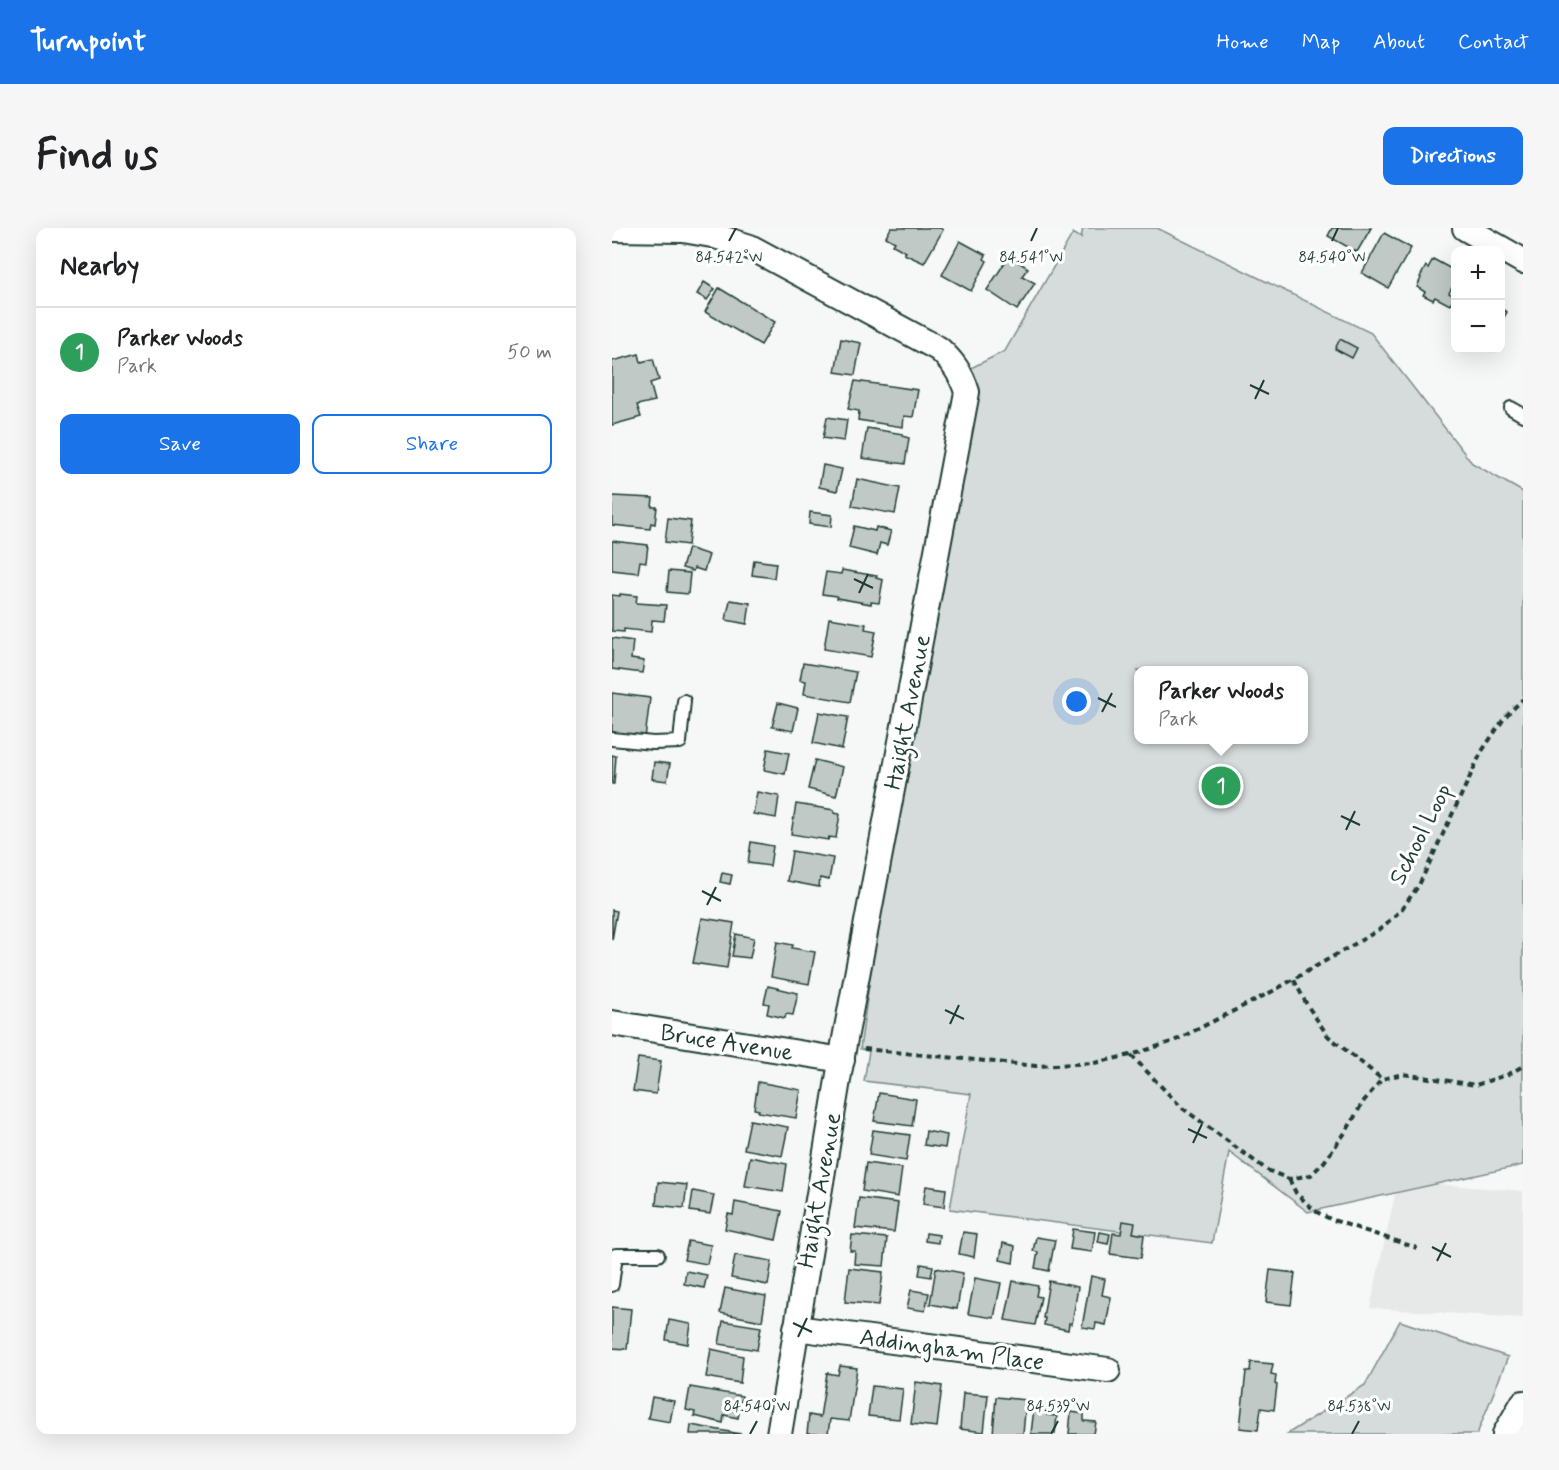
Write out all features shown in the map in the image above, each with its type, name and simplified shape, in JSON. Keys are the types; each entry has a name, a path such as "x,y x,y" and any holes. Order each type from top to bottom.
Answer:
{"street":[{"name":"Haight Avenue","path":"612,229 683,230 712,235 750,247 939,349 953,362 968,392 851,1054 796,1328 779,1434"},
{"path":"1479,231 1523,261"},
{"name":"Bruce Avenue","path":"612,1023 851,1054"},
{"name":"Addingham Place","path":"796,1328 1108,1370"},
{"path":"1505,1434 1523,1403"}],"lane":[{"path":"1511,408 1523,415"},
{"path":"612,738 653,743 680,742 684,701"},
{"path":"612,1285 616,1255 658,1255"}],"path":[{"name":"School Loop","path":"851,1054 1036,1066 1094,1063 1131,1055 1174,1041 1294,980 1379,930 1401,910 1419,885 1482,751 1505,717 1523,699"},
{"path":"1294,980 1307,1005 1328,1036 1382,1079"},
{"path":"1131,1055 1181,1107 1267,1170 1289,1179 1311,1175 1324,1162 1347,1130 1363,1102 1382,1079 1403,1074 1476,1085 1509,1074 1523,1066"},
{"path":"1289,1179 1296,1192 1315,1211 1330,1219 1418,1248"}],"shaded area":[{"path":"1083,228 1157,228 1371,333 1472,463 1523,492 1523,1165 1308,1212 1229,1152 1212,1243 950,1209 971,1094 864,1081 869,1051 860,1049 907,714 961,373 1005,351 1073,233 1081,238"},
{"path":"1398,1181 1523,1191 1523,1318 1370,1308"},
{"path":"1400,1321 1508,1357 1477,1434 1287,1434 1365,1385"}],"building":[{"path":"891,228 940,228 943,230 924,263 904,254 906,252 893,245 895,242 886,237"},
{"path":"1332,228 1371,228 1357,252 1328,236"},
{"path":"1384,233 1411,248 1388,288 1362,273"},
{"path":"960,241 986,255 984,259 987,261 971,291 942,275"},
{"path":"1009,256 1028,268 1022,276 1035,283 1017,310 987,290"},
{"path":"1433,259 1451,269 1450,305 1435,297 1433,300 1423,295 1425,292 1417,287 1426,266 1428,268"},
{"path":"704,282 715,289 707,300 697,294"},
{"path":"719,288 775,322 761,345 705,312"},
{"path":"841,339 861,343 855,375 835,372"},
{"path":"1340,339 1357,348 1352,358 1335,349"},
{"path":"639,354 641,362 653,359 659,380 650,383 655,401 637,405 641,417 612,425 612,361"},
{"path":"855,381 918,390 913,417 904,416 903,427 858,420 859,411 848,409"},
{"path":"827,417 847,420 844,441 823,438"},
{"path":"867,428 903,434 902,436 909,438 905,464 862,458"},
{"path":"823,465 842,469 837,491 819,487"},
{"path":"857,479 900,488 895,514 852,506"},
{"path":"612,496 653,498 652,507 657,507 655,524 651,523 650,529 612,525"},
{"path":"810,512 832,515 831,527 809,524"},
{"path":"668,518 691,521 688,545 665,542"},
{"path":"854,526 875,531 876,527 891,531 887,545 880,543 877,555 849,548"},
{"path":"612,541 648,545 646,562 640,561 638,573 612,570"},
{"path":"688,548 709,555 704,571 682,568"},
{"path":"754,560 776,563 774,578 752,575"},
{"path":"842,570 877,576 876,578 883,580 879,603 871,602 871,604 822,594 826,572 841,574"},
{"path":"669,571 690,573 688,594 667,592"},
{"path":"620,594 637,596 636,603 666,605 664,621 652,620 651,632 624,629 624,632 612,631 612,595 620,596"},
{"path":"730,600 750,603 747,624 726,620"},
{"path":"829,618 866,624 865,629 876,631 871,657 824,649"},
{"path":"612,638 633,641 631,659 644,661 642,673 612,669"},
{"path":"803,663 856,672 850,702 804,694 806,681 800,680"},
{"path":"612,693 650,698 645,738 612,734"},
{"path":"778,703 798,708 793,731 772,727"},
{"path":"819,712 848,717 842,749 813,743"},
{"path":"768,749 789,753 785,774 764,770"},
{"path":"612,755 616,756 614,784 612,784"},
{"path":"815,760 843,767 836,796 808,789"},
{"path":"654,762 670,764 667,781 652,779"},
{"path":"757,792 779,796 776,818 753,814"},
{"path":"796,804 834,810 834,813 840,814 836,838 829,837 828,840 791,834"},
{"path":"751,842 773,846 770,866 748,863"},
{"path":"792,851 833,858 829,880 820,878 819,887 787,881"},
{"path":"722,873 732,875 730,884 720,882"},
{"path":"612,910 617,911 612,940"},
{"path":"702,918 734,923 727,968 693,963"},
{"path":"736,934 754,938 750,958 732,956"},
{"path":"777,942 793,945 792,948 815,952 809,984 771,977"},
{"path":"768,986 798,993 793,1015 786,1014 785,1018 767,1014 769,1004 764,1003"},
{"path":"638,1058 661,1061 656,1094 633,1091"},
{"path":"758,1082 801,1090 796,1118 758,1112 759,1110 754,1109"},
{"path":"879,1093 916,1099 912,1126 874,1121"},
{"path":"750,1120 788,1127 782,1156 744,1149"},
{"path":"873,1130 910,1135 906,1161 869,1155"},
{"path":"926,1131 947,1135 945,1148 924,1145"},
{"path":"750,1157 787,1164 783,1192 745,1186"},
{"path":"866,1163 902,1168 898,1197 862,1191"},
{"path":"658,1182 687,1185 684,1208 656,1205"},
{"path":"926,1186 946,1189 944,1207 923,1204"},
{"path":"693,1191 714,1195 710,1214 690,1211"},
{"path":"859,1198 898,1203 894,1232 855,1228"},
{"path":"735,1202 782,1211 776,1240 725,1229 728,1214 733,1215"},
{"path":"1123,1221 1135,1223 1133,1233 1144,1235 1141,1258 1110,1254 1113,1233 1121,1234"},
{"path":"1073,1229 1095,1232 1092,1252 1070,1249"},
{"path":"963,1232 977,1234 974,1257 959,1254"},
{"path":"1100,1232 1110,1234 1108,1244 1098,1242"},
{"path":"926,1233 939,1235 938,1243 925,1241"},
{"path":"852,1235 887,1238 884,1266 854,1264 855,1251 850,1251"},
{"path":"1036,1237 1055,1240 1049,1271 1035,1268 1038,1252 1033,1251"},
{"path":"688,1241 711,1245 707,1264 684,1260"},
{"path":"1003,1243 1015,1246 1013,1263 1000,1260"},
{"path":"735,1255 772,1261 768,1285 731,1278"},
{"path":"921,1264 933,1266 931,1277 919,1275"},
{"path":"849,1268 883,1272 879,1305 845,1302"},
{"path":"936,1268 963,1273 957,1309 930,1304"},
{"path":"1270,1270 1295,1273 1291,1305 1266,1302"},
{"path":"686,1271 707,1275 704,1288 684,1284"},
{"path":"1091,1276 1105,1279 1102,1295 1111,1297 1106,1325 1096,1323 1095,1329 1082,1327"},
{"path":"975,1278 1001,1283 994,1318 968,1314"},
{"path":"1013,1281 1038,1286 1036,1296 1041,1297 1035,1325 1005,1320"},
{"path":"1049,1281 1078,1287 1072,1324 1069,1323 1068,1330 1044,1325"},
{"path":"725,1288 766,1296 762,1321 720,1313"},
{"path":"911,1290 929,1293 925,1311 907,1308"},
{"path":"612,1307 631,1309 627,1349 612,1348"},
{"path":"669,1320 691,1324 688,1344 666,1340"},
{"path":"723,1321 761,1327 757,1350 719,1344"},
{"path":"711,1349 743,1356 740,1383 706,1377"},
{"path":"1251,1362 1273,1364 1271,1374 1276,1375 1274,1410 1261,1408 1258,1430 1240,1428 1246,1371 1250,1371"},
{"path":"840,1366 857,1368 849,1421 830,1419 828,1434 807,1434 809,1415 820,1417 827,1373 838,1375"},
{"path":"916,1382 942,1386 937,1427 911,1424"},
{"path":"872,1386 903,1389 899,1419 868,1416"},
{"path":"690,1387 742,1396 738,1418 724,1415 723,1423 694,1416 695,1412 686,1410"},
{"path":"963,1393 988,1395 984,1432 960,1429"},
{"path":"652,1397 674,1401 670,1422 648,1418"},
{"path":"996,1397 1026,1400 1023,1434 993,1434"},
{"path":"1034,1408 1048,1409 1047,1415 1057,1416 1055,1434 1031,1434"},
{"path":"1071,1412 1084,1414 1084,1421 1096,1422 1094,1434 1069,1434"},
{"path":"691,1425 741,1434 690,1434"}],"place":[{"name":"Parker Woods","path":"1221,786"}]}
